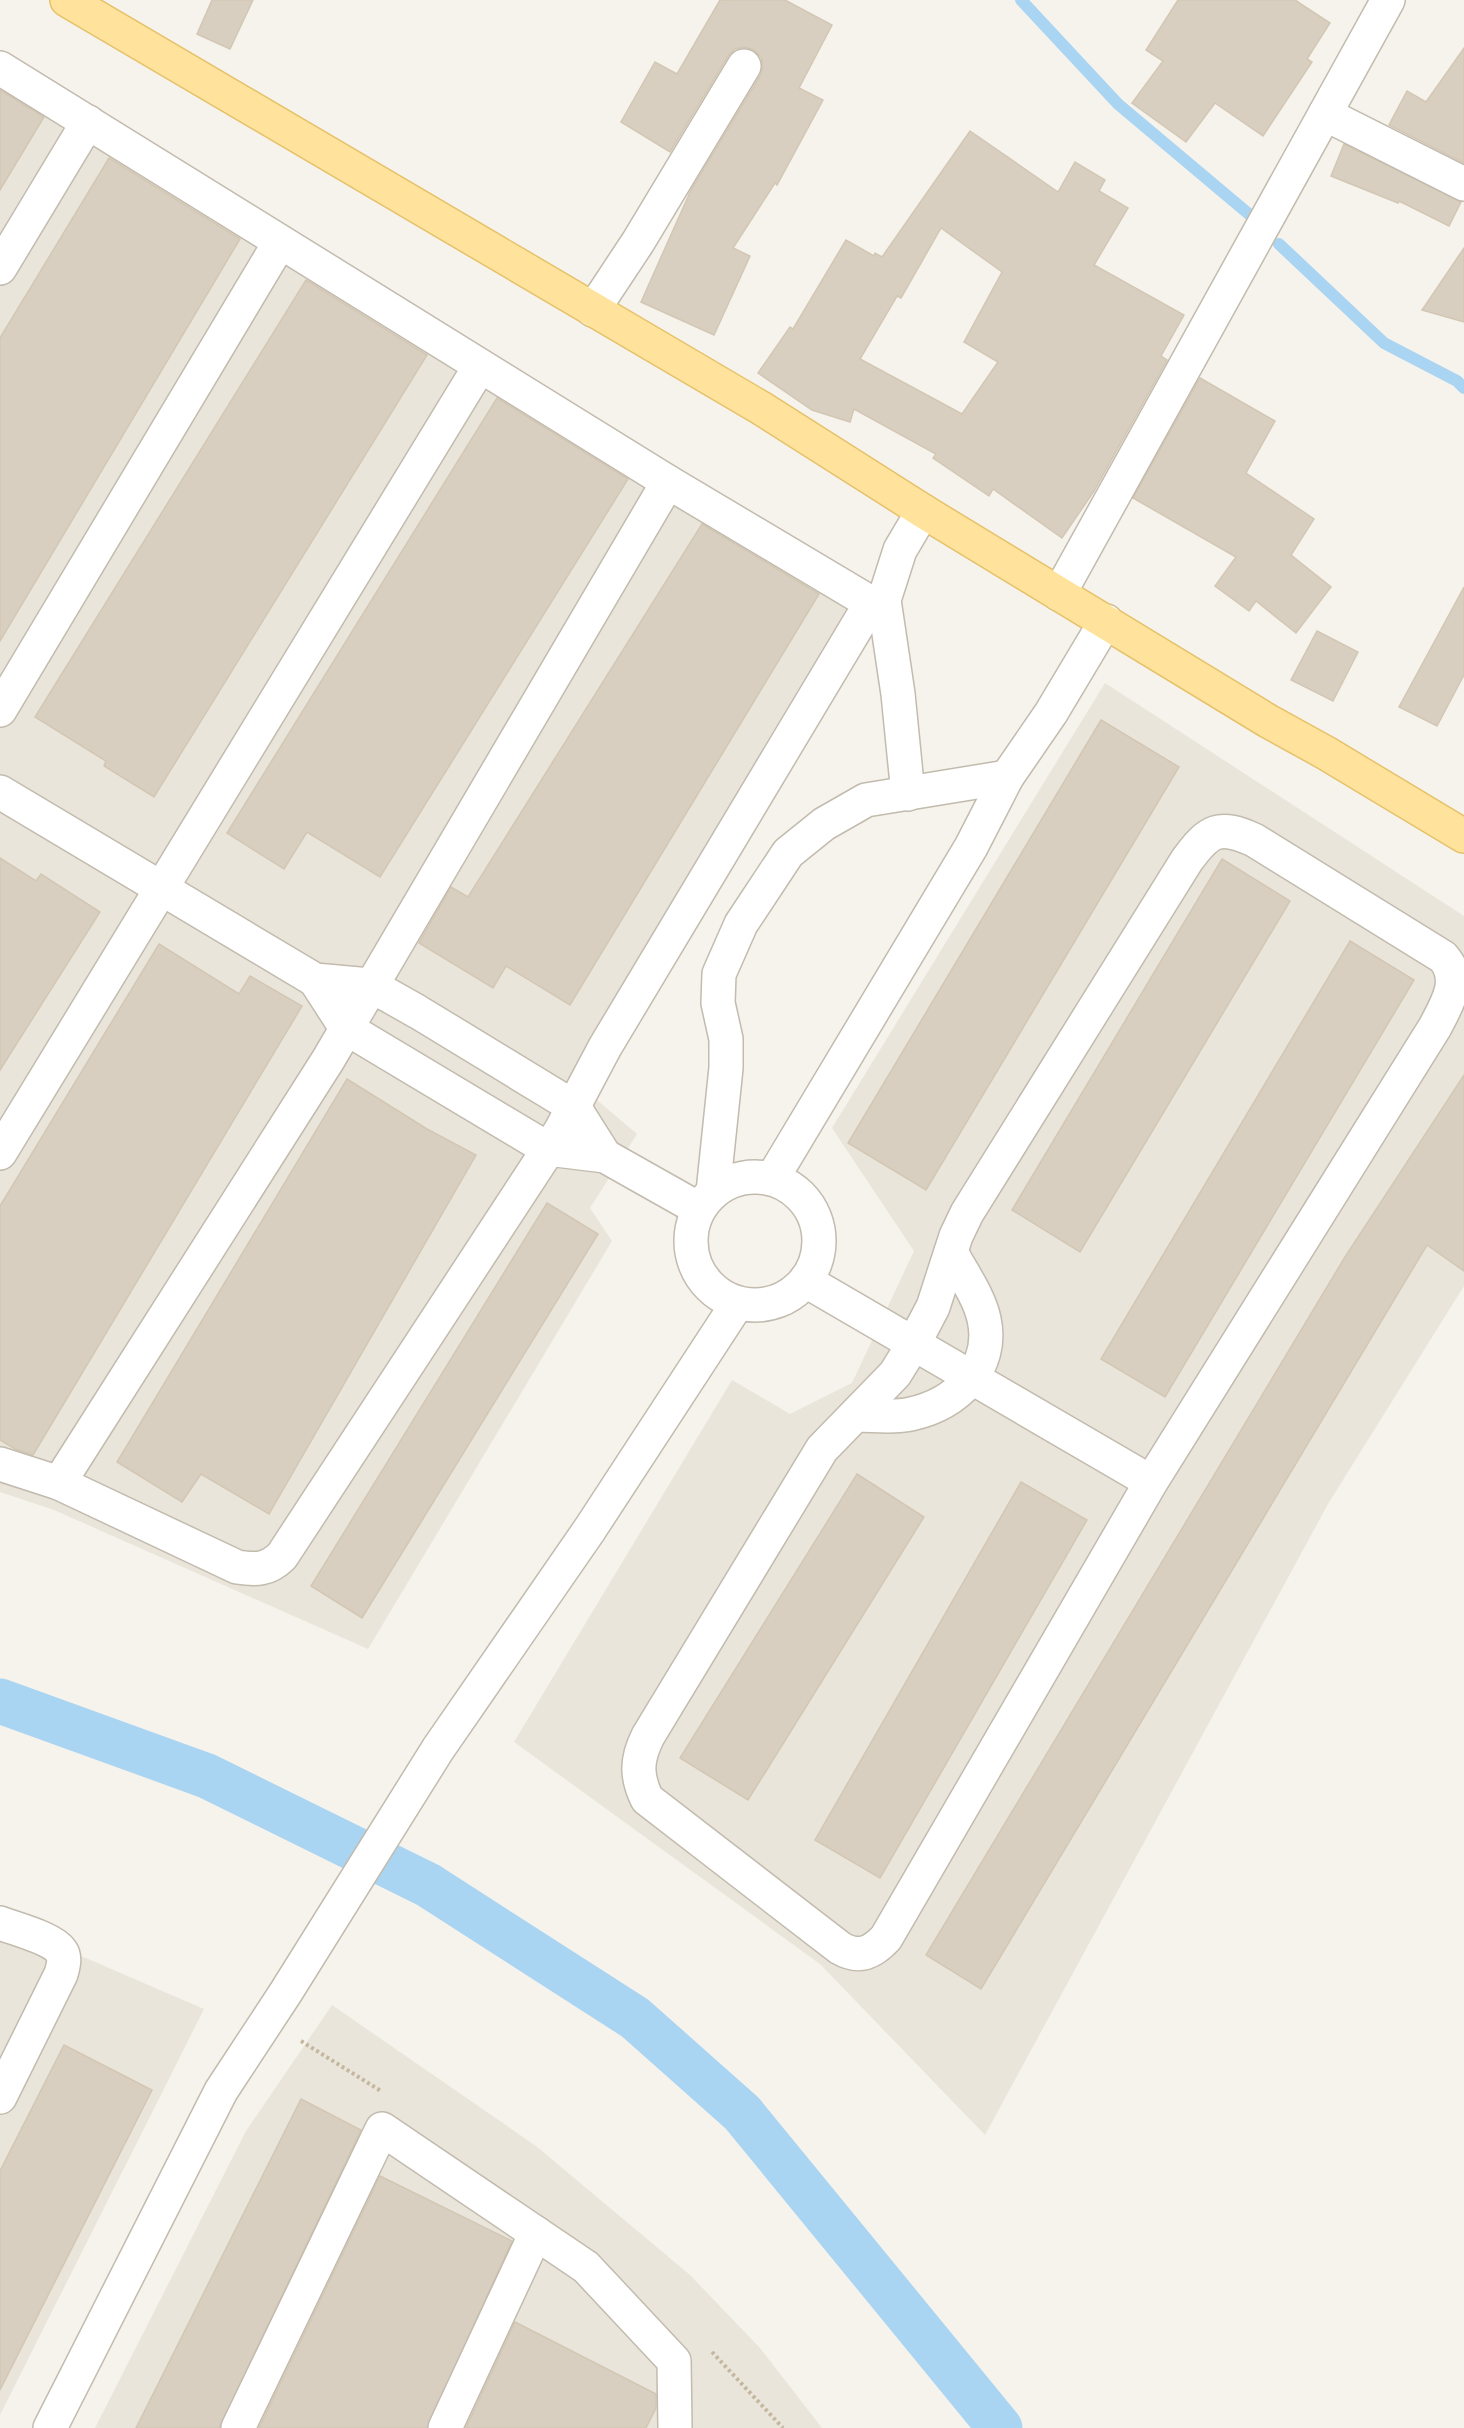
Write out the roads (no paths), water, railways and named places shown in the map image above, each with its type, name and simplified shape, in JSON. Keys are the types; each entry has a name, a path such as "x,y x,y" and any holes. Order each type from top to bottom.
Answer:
{"main road":[{"path":"67,0 127,33 761,408 913,529 1059,594 1268,721 1464,836"}],"street":[{"path":"1059,594 1388,0"},
{"path":"593,310 638,242 744,66"},
{"path":"0,68 668,482 871,603 611,1037 574,1107 548,1149 282,1556 274,1564 254,1570 237,1567 59,1483 0,1464"},
{"path":"1325,114 1464,184"},
{"path":"0,268 88,122"},
{"path":"0,710 280,242"},
{"path":"0,1153 480,366"},
{"path":"59,1483 346,1028 668,482"},
{"path":"908,794 898,694 884,600 913,529"},
{"path":"772,1179 971,847 1007,777 1051,713 1106,621"},
{"path":"706,1201 731,1181 751,1176 772,1179 792,1188 807,1202 816,1221 820,1242 816,1263 806,1281 792,1295 775,1303 756,1306 737,1304 720,1296 705,1282 696,1266 691,1246 693,1227 706,1201 726,1068 726,1039 718,1003 719,974 741,924 788,853 824,824 866,800 1007,777"},
{"path":"0,792 315,980 370,985 574,1107 605,1155"},
{"path":"1229,830 1254,840 1443,957 1449,963 1454,983 1448,1002 1435,1027 1150,1482 886,1938 870,1952 851,1954 646,1800 639,1782 637,1766 639,1753 648,1736 822,1449 895,1374 913,1345 933,1307 967,1213 1201,840 1212,833 1229,830"},
{"path":"315,980 346,1028 548,1149 605,1155 706,1201"},
{"path":"856,1414 911,1415 942,1403 972,1379 982,1361 986,1346 984,1316 951,1252"},
{"path":"806,1281 1150,1482"},
{"path":"50,2428 221,2091 286,1992 438,1749 590,1529 737,1304"},
{"path":"0,1923 52,1943 61,1950 64,1964 0,2097"},
{"path":"238,2428 382,2129 586,2267 674,2361 675,2428"},
{"path":"446,2428 536,2233"}],"waterway":[{"path":"1021,0 1118,104 1250,215"},
{"path":"1279,244 1384,343 1457,381 1464,388"},
{"path":"0,1701 207,1776 428,1885 635,2018 742,2113 1000,2428"}]}
